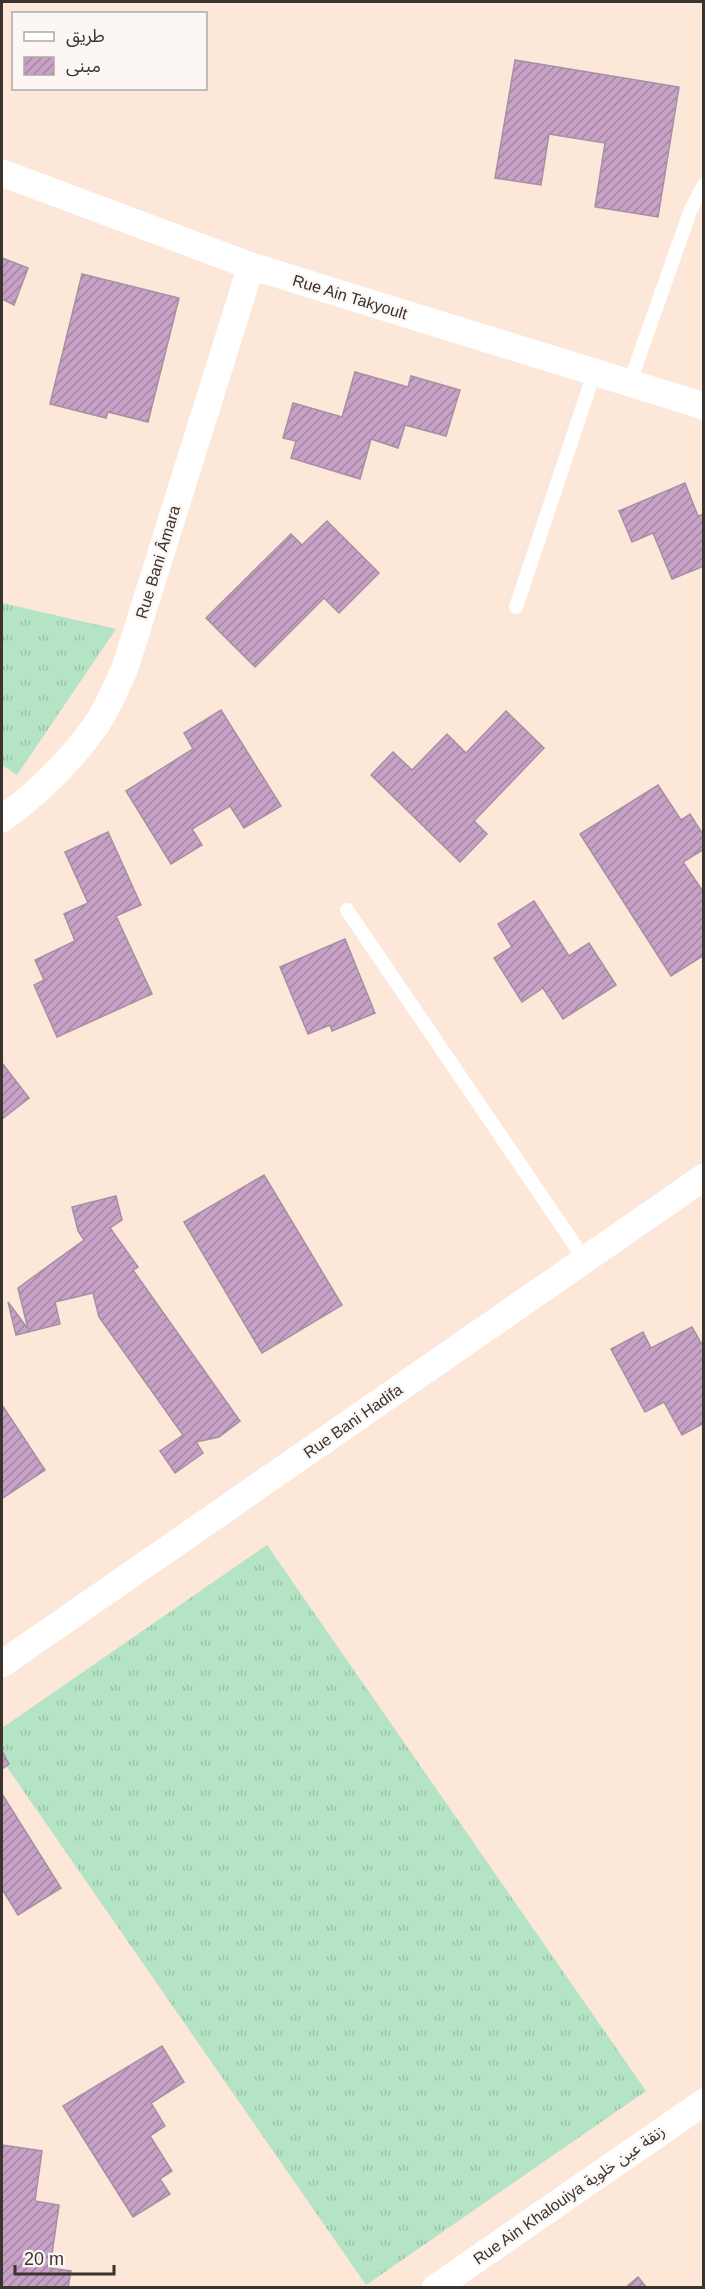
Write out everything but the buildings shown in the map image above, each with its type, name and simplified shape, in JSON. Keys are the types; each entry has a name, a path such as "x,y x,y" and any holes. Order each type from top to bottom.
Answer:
{"street":[{"name":"Rue Ain Takyoult","path":"2,173 251,266 704,406"},
{"name":"Rue Bani Âmara","path":"2,819 65,765 97,724 125,668 251,266"},
{"name":"Rue Bani Hadifa","path":"2,1664 704,1177"},
{"name":"Rue Ain Khalouiya زنقة عين خلوية","path":"435,2288 704,2102"}],"lane":[{"path":"630,382 691,208 704,185"},
{"path":"516,607 594,373"},
{"path":"347,910 585,1260"}],"green space":[{"path":"2,603 116,629 17,775 2,765"},
{"path":"267,1545 646,2091 366,2285 2,1760 2,1728"}]}
